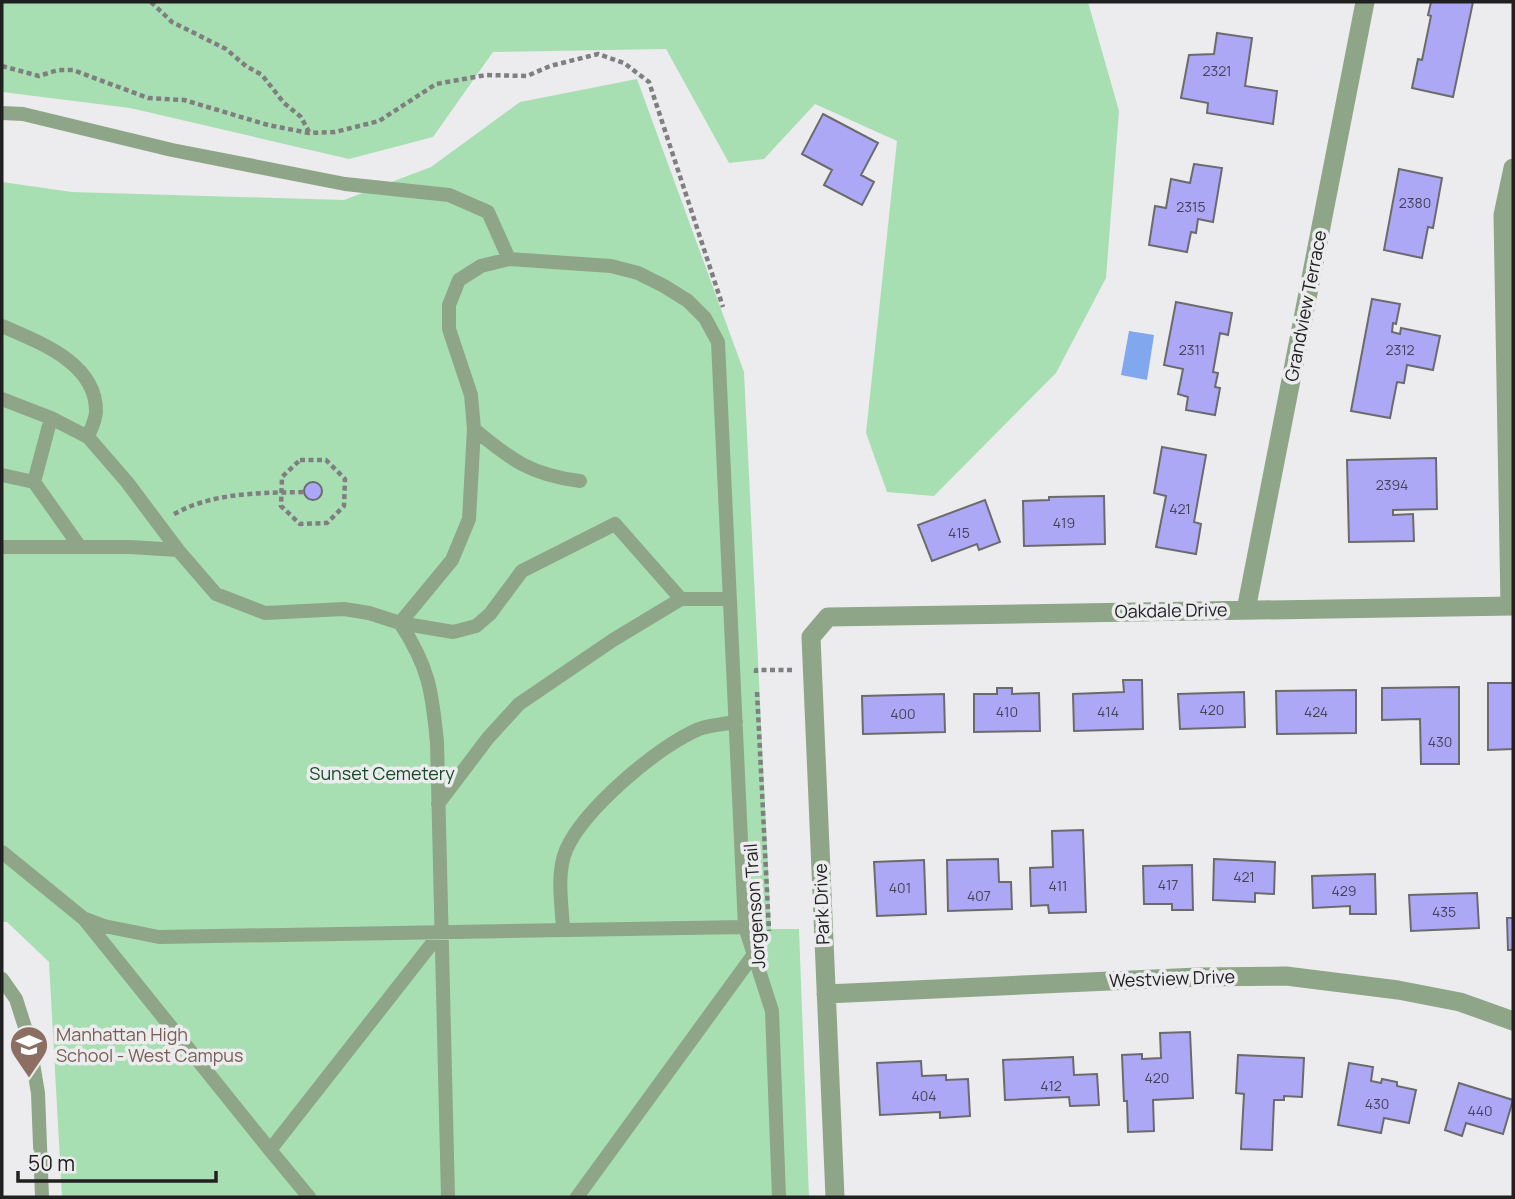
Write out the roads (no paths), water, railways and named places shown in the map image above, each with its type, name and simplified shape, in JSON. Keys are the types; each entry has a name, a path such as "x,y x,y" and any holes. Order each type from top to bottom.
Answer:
{"street":[{"name":"Grandview Terrace","path":"1246,610 1365,2"},
{"path":"1512,606 1503,215 1513,168"},
{"name":"Oakdale Drive","path":"828,617 1512,606"},
{"name":"Park Drive","path":"828,617 811,637 835,1197"},
{"name":"Westview Drive","path":"826,993 1184,977 1286,976 1398,990 1460,1002 1513,1021"}],"lane":[{"path":"2,113 23,114 172,150 345,184 449,195 488,212 509,259"},
{"path":"400,623 452,561 470,519 474,429 471,395 449,329 449,305 459,280 481,266 509,259 611,266 638,273 680,296 705,317 718,342 745,927 772,1011 779,1197"},
{"path":"2,326 47,345 78,369 88,381 96,412 89,437"},
{"path":"2,399 51,418 89,437 216,594 265,613 344,609 369,613 400,623 453,632 476,626 490,614 523,571 615,524 681,599"},
{"path":"34,482 51,418"},
{"path":"474,429 519,463 550,477 580,481"},
{"path":"2,475 34,482 80,547"},
{"path":"2,547 178,550"},
{"path":"438,804 488,738 519,704 613,640 681,599 730,598"},
{"path":"400,623 417,649 431,689 437,742 448,1197"},
{"path":"563,930 560,883 565,852 577,832 605,798 660,751 700,729 736,722"},
{"path":"2,852 83,918 309,1197"},
{"path":"83,918 104,926 159,937 745,927"},
{"path":"270,1150 441,932"},
{"path":"577,1197 754,954"},
{"path":"2,979 16,999 38,1093 42,1197"}],"water":[{"path":"1129,331 1154,335 1147,380 1121,375"}],"place":[{"name":"Manhattan High School - West Campus","path":"29,1079"}],"park label":[{"name":"Sunset Cemetery","path":"382,774"}]}
